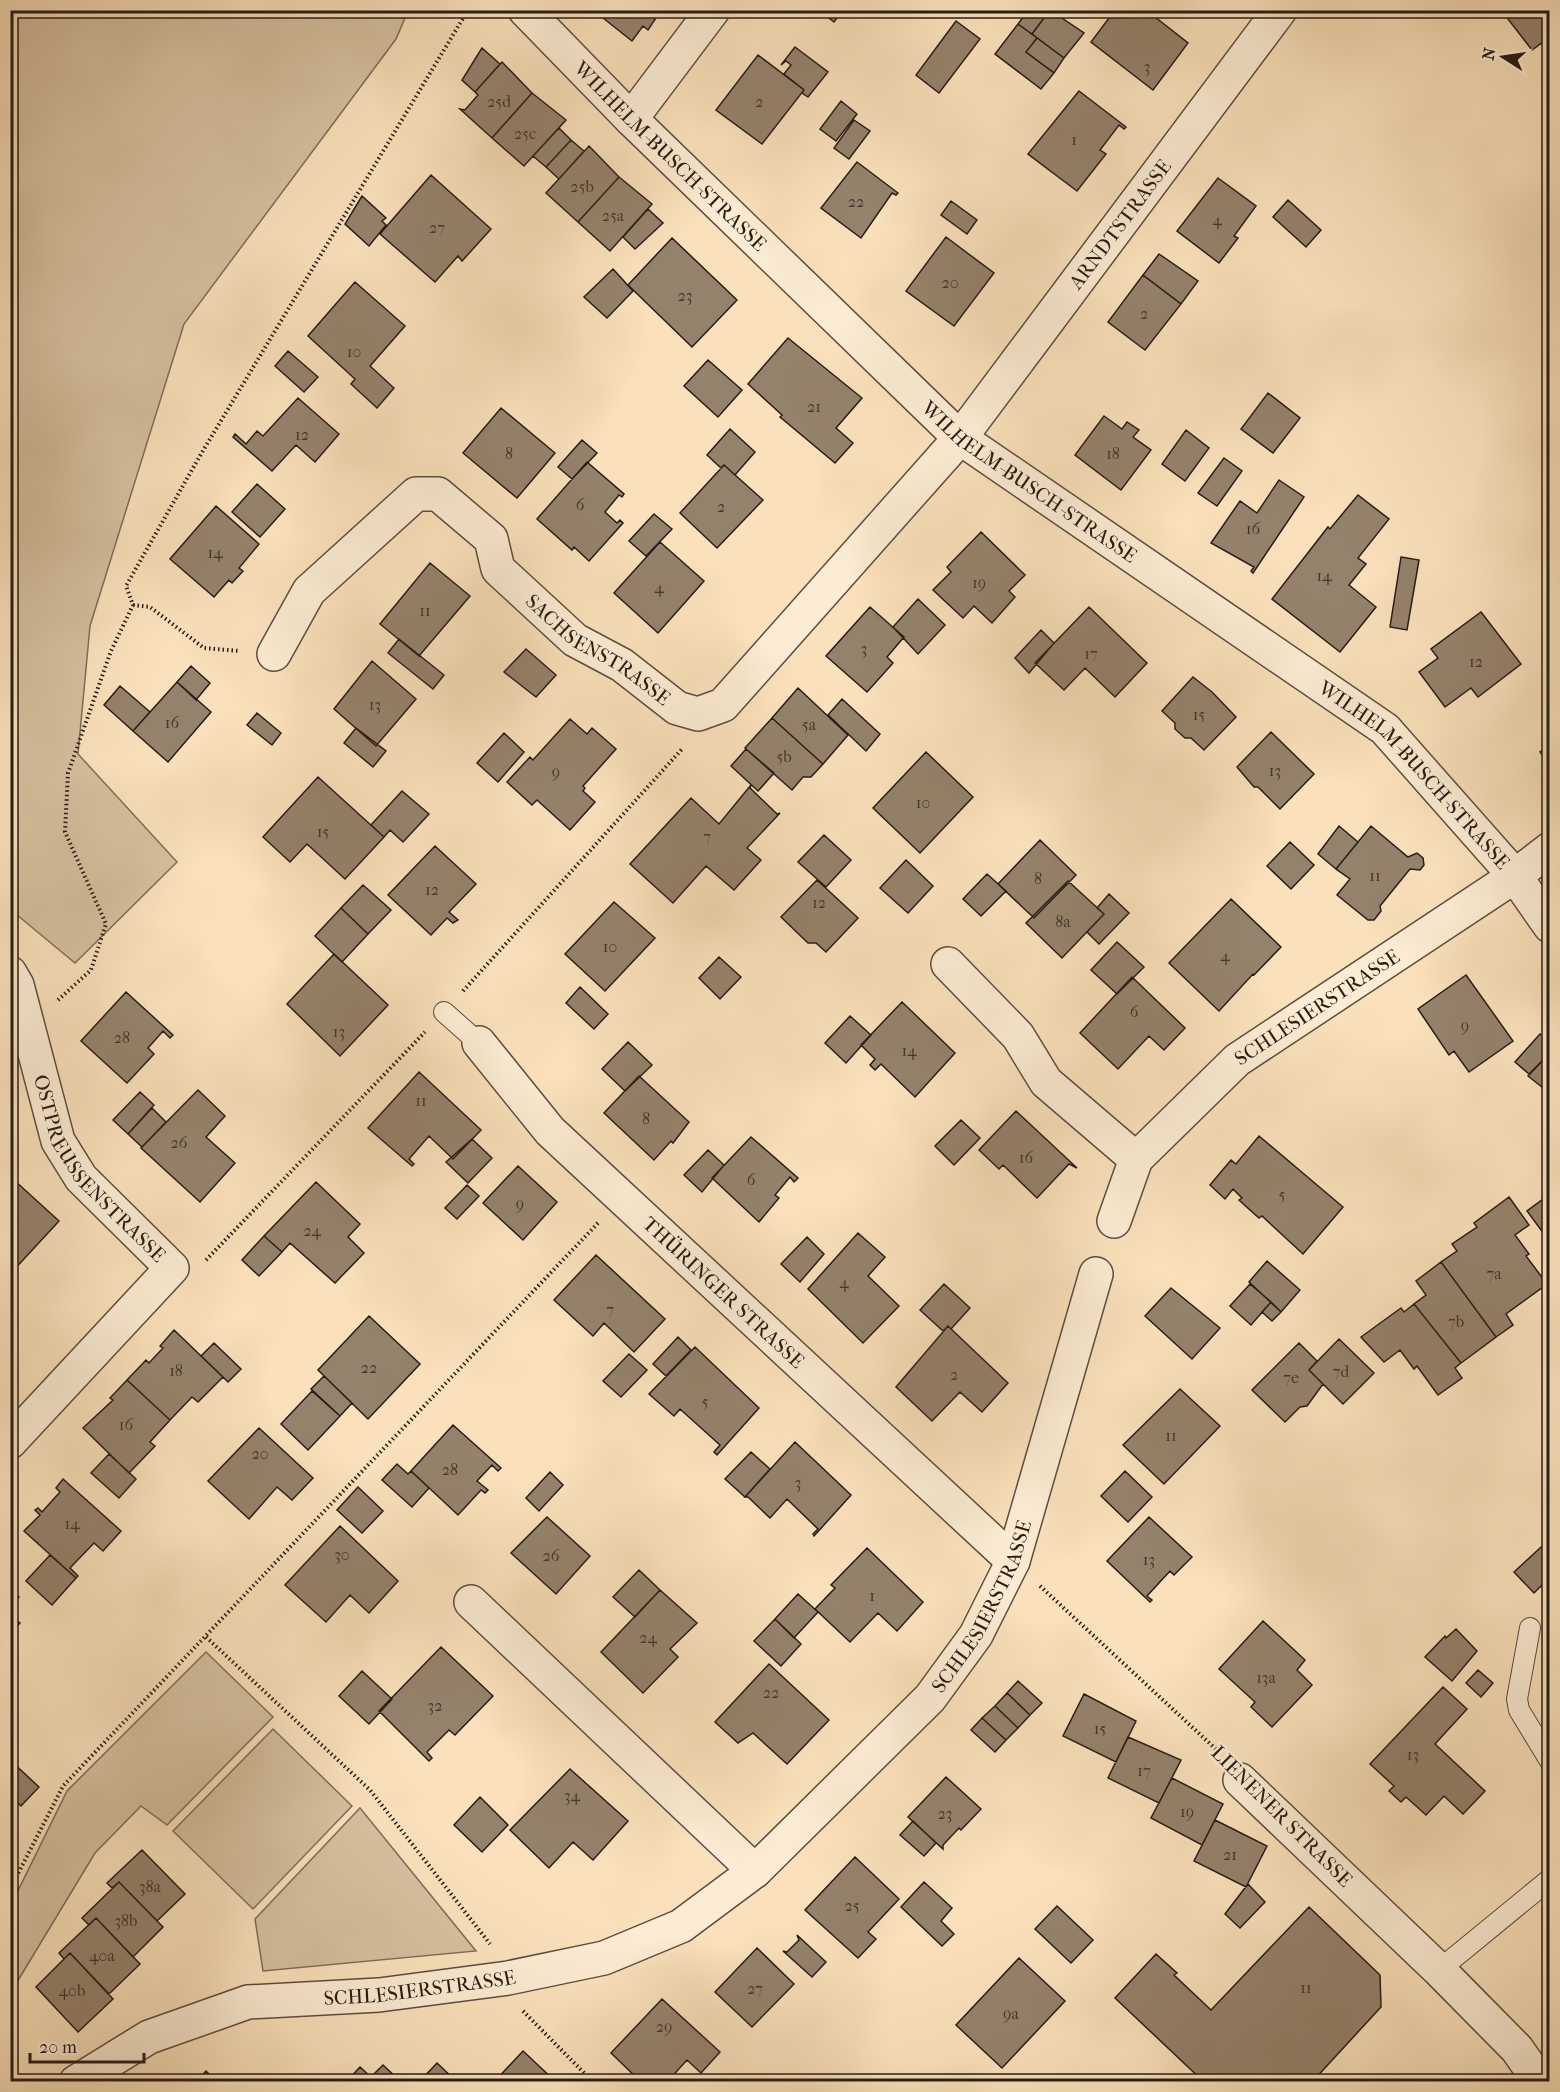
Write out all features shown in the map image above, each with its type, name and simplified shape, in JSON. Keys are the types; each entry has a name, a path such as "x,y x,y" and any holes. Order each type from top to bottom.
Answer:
{"street":[{"name":"WILHELM-BUSCH-STRASSE","path":"525,10 631,119 960,438 1385,729 1515,876 1550,926"},
{"path":"631,119 713,10"},
{"name":"ARNDTSTRASSE","path":"960,438 1280,10"},
{"path":"698,714 723,705 960,438"},
{"name":"SACHSENSTRASSE","path":"274,654 309,591 416,494 438,494 491,539 498,569 575,640 622,665 677,708 698,714"},
{"name":"SCHLESIERSTRASSE","path":"1114,1221 1136,1159 1237,1060 1515,876 1550,849"},
{"path":"948,964 1018,1036 1046,1082 1136,1159"},
{"name":"OSTPREUSSENSTRASSE","path":"10,974 17,985 58,1141 81,1178 171,1268 10,1442"},
{"name":"THÜRINGER STRASSE","path":"479,1043 549,1131 1013,1561"},
{"name":"SCHLESIERSTRASSE","path":"76,2082 149,2037 248,2002 379,1995 508,1978 604,1958 681,1926 755,1871 930,1698 976,1635 1013,1561 1096,1274"},
{"path":"471,1602 755,1871"},
{"name":"LIENENER STRASSE","path":"1240,1780 1439,1970 1516,2049 1540,2082"}],"lane":[{"name":"THÜRINGER STRASSE","path":"444,1012 479,1043"},
{"path":"1530,1629 1517,1699 1519,1710 1550,1761"},
{"path":"1439,1970 1550,1879"}],"path":[{"path":"28,1027 91,970 106,924 65,832 68,773 111,651 133,605 126,586 201,454 468,10"},
{"path":"133,605 150,607 204,648 274,654"},
{"path":"171,1268 207,1260 444,1012 682,750 698,714"},
{"path":"10,1889 63,1786 621,1198"},
{"name":"LIENENER STRASSE","path":"1013,1561 1236,1767 1240,1780"},
{"path":"206,1637 370,1790 489,1942 508,1978 515,2003 593,2082"}],"shaded area":[{"path":"10,11 408,11 396,39 184,324 90,626 78,754 177,862 75,963 11,910 10,298 15,252 10,231"},
{"path":"206,1652 273,1717 167,1825 141,1806 95,1853 11,1992 11,1905 67,1791"},
{"path":"273,1729 352,1806 253,1909 173,1831"},
{"path":"360,1808 476,1951 263,1971 255,1919"}],"building":[{"path":"593,10 655,10 652,15 656,18 648,30 643,26 632,41"},
{"path":"818,10 843,10 834,22"},
{"path":"1028,10 1050,10 1032,34 1018,24"},
{"path":"1050,10 1084,33 1064,58 1032,34"},
{"path":"1115,10 1146,10 1188,43 1153,90 1091,42"},
{"path":"1501,10 1550,10 1550,37 1532,50"},
{"path":"956,21 980,39 939,93 916,75"},
{"path":"1018,24 1037,38 1026,52 1054,73 1041,89 995,54"},
{"path":"1037,38 1064,58 1054,73 1026,52"},
{"path":"795,47 828,72 808,97 802,93 804,90 784,74 791,65 786,61 781,65"},
{"path":"482,48 500,64 475,92 462,80"},
{"path":"758,55 804,90 762,144 716,110"},
{"path":"502,62 532,93 492,138 460,109 465,110 478,95 475,92"},
{"path":"1079,91 1126,127 1124,129 1119,125 1100,150 1106,154 1077,191 1028,154"},
{"path":"532,93 566,120 524,166 492,138"},
{"path":"841,101 857,114 836,141 820,129"},
{"path":"854,120 870,131 849,159 834,148"},
{"path":"559,128 571,140 546,167 533,156"},
{"path":"571,140 584,151 559,179 546,167"},
{"path":"589,146 619,177 578,222 546,193"},
{"path":"857,162 898,193 896,195 892,193 861,238 821,208"},
{"path":"431,175 491,229 462,261 458,256 435,282 380,234"},
{"path":"619,177 652,204 610,251 578,222"},
{"path":"1218,178 1256,206 1234,236 1238,238 1219,263 1177,231"},
{"path":"362,196 386,218 382,221 386,225 369,246 345,224"},
{"path":"1288,200 1321,230 1306,247 1273,217"},
{"path":"951,201 977,220 967,234 941,215"},
{"path":"648,209 663,223 635,249 623,237"},
{"path":"946,237 994,273 954,326 906,291"},
{"path":"672,238 737,300 692,347 628,285"},
{"path":"1159,254 1198,281 1181,304 1143,275"},
{"path":"613,269 633,291 607,318 584,297"},
{"path":"1143,275 1181,304 1145,350 1108,322"},
{"path":"355,282 405,326 370,366 394,388 377,408 351,384 355,379 308,336"},
{"path":"788,338 862,398 836,428 853,443 835,463 780,417 782,415 748,384"},
{"path":"288,351 318,377 304,392 275,366"},
{"path":"708,360 742,390 718,417 684,386"},
{"path":"1268,393 1300,418 1273,453 1241,429"},
{"path":"298,398 339,434 315,462 296,445 272,471 233,437 235,434 246,444 257,431 263,436"},
{"path":"501,408 555,453 517,498 463,453"},
{"path":"1104,416 1122,429 1127,422 1139,430 1133,437 1151,450 1121,490 1075,455"},
{"path":"730,429 755,452 735,475 724,465 721,468 707,455"},
{"path":"1186,430 1209,448 1185,481 1162,464"},
{"path":"582,440 597,453 572,479 558,467"},
{"path":"1224,458 1242,471 1217,506 1198,493"},
{"path":"587,462 624,494 622,497 619,495 605,512 617,523 620,520 623,523 589,561 574,547 572,550 537,519"},
{"path":"724,465 763,500 717,548 680,513"},
{"path":"1279,480 1304,497 1253,573 1251,571 1254,567 1211,543 1240,501 1257,513"},
{"path":"257,484 285,509 260,537 232,512"},
{"path":"1358,495 1389,519 1358,558 1366,564 1349,585 1376,607 1340,652 1272,599 1328,527 1330,529"},
{"path":"216,506 259,544 239,568 243,571 232,583 229,580 214,597 170,559"},
{"path":"654,514 672,529 646,556 629,541"},
{"path":"981,532 1025,575 1009,591 1015,597 992,623 974,606 963,618 933,590 951,572 947,567"},
{"path":"660,542 704,581 658,633 614,593"},
{"path":"1401,557 1419,560 1407,630 1390,627"},
{"path":"430,563 470,596 419,656 380,624"},
{"path":"918,599 945,625 918,654 893,627"},
{"path":"870,607 904,637 887,657 893,663 867,692 826,656"},
{"path":"1089,607 1147,663 1115,697 1085,668 1064,690 1035,663"},
{"path":"1481,612 1521,664 1478,697 1471,688 1445,707 1419,672 1438,658 1431,649"},
{"path":"1041,630 1054,643 1029,673 1015,658"},
{"path":"399,639 444,675 433,689 388,653"},
{"path":"526,649 556,675 536,697 504,672"},
{"path":"372,661 416,699 376,746 334,709"},
{"path":"191,666 210,683 196,700 177,682"},
{"path":"1193,677 1212,692 1236,717 1204,750 1191,738 1185,738 1175,729 1175,723 1162,711"},
{"path":"177,682 211,712 168,762 133,731"},
{"path":"120,686 150,712 133,731 104,705"},
{"path":"798,688 848,735 823,764 772,718"},
{"path":"842,699 880,734 866,751 828,715"},
{"path":"257,713 281,733 272,745 247,725"},
{"path":"772,718 823,764 811,777 803,777 792,790 745,748"},
{"path":"570,719 587,734 592,728 616,749 583,786 585,788 583,791 595,802 570,830 537,800 532,805 507,782 530,757 533,760"},
{"path":"356,728 386,751 373,767 344,743"},
{"path":"1271,732 1314,774 1280,809 1258,787 1254,787 1237,767"},
{"path":"504,733 524,752 498,782 477,763"},
{"path":"1550,745 1550,765 1540,752"},
{"path":"746,749 774,773 758,791 731,766"},
{"path":"926,752 973,797 920,853 873,808"},
{"path":"318,777 384,837 345,879 307,844 290,862 263,837"},
{"path":"751,785 750,788 777,814 780,813 747,848 761,860 734,890 706,866 673,903 630,864 691,798 719,824"},
{"path":"402,791 429,814 403,842 390,830 384,837 371,825"},
{"path":"1339,826 1358,842 1336,869 1318,854"},
{"path":"1371,826 1408,857 1417,853 1423,858 1424,865 1420,870 1410,869 1380,906 1381,911 1374,920 1368,920 1337,895 1350,879 1336,869"},
{"path":"824,835 851,860 826,887 798,862"},
{"path":"1040,840 1076,875 1034,918 998,884"},
{"path":"1290,842 1314,865 1291,889 1267,866"},
{"path":"435,846 476,884 449,912 458,920 453,923 447,918 431,935 388,895"},
{"path":"906,860 933,886 908,913 880,888"},
{"path":"987,874 1006,891 981,916 963,899"},
{"path":"817,880 858,918 826,952 816,943 808,943 781,917"},
{"path":"1068,881 1104,914 1062,958 1026,923"},
{"path":"363,885 391,910 368,934 341,908"},
{"path":"1109,894 1129,913 1099,944 1087,932 1104,914 1097,908"},
{"path":"1231,899 1281,947 1219,1011 1169,963"},
{"path":"614,902 655,938 605,991 565,954"},
{"path":"341,908 368,934 342,962 315,936"},
{"path":"1117,942 1144,967 1117,994 1091,970"},
{"path":"334,954 388,1005 340,1056 287,1004"},
{"path":"719,957 741,977 720,999 699,978"},
{"path":"1466,975 1513,1041 1469,1072 1454,1051 1449,1055 1418,1009"},
{"path":"1132,977 1185,1028 1164,1050 1149,1036 1118,1069 1080,1033"},
{"path":"580,987 608,1014 594,1029 566,1003"},
{"path":"126,992 173,1035 170,1038 163,1031 148,1048 154,1054 127,1083 81,1041"},
{"path":"902,1002 955,1053 915,1097 881,1064 875,1070 870,1065 875,1059 861,1045"},
{"path":"850,1016 871,1035 846,1063 825,1043"},
{"path":"1540,1034 1550,1042 1550,1053 1529,1074 1515,1062"},
{"path":"628,1042 652,1065 625,1091 602,1069"},
{"path":"1550,1053 1550,1079 1542,1087 1528,1076"},
{"path":"419,1072 481,1130 453,1159 429,1136 409,1159 414,1164 412,1166 368,1128"},
{"path":"639,1076 689,1122 673,1143 671,1141 654,1160 604,1113"},
{"path":"198,1090 225,1116 206,1137 235,1163 200,1202 141,1148"},
{"path":"140,1092 154,1105 128,1134 113,1120"},
{"path":"152,1108 166,1122 142,1147 128,1134"},
{"path":"1016,1111 1077,1168 1069,1164 1037,1198 1003,1165 999,1169 979,1150"},
{"path":"961,1120 980,1138 954,1165 935,1146"},
{"path":"1259,1136 1343,1207 1303,1254 1262,1216 1259,1218 1239,1200 1242,1198 1233,1189 1225,1199 1210,1185 1231,1160 1236,1164"},
{"path":"751,1137 798,1178 794,1182 790,1177 775,1195 779,1198 759,1222 712,1178"},
{"path":"472,1139 492,1158 468,1183 446,1162"},
{"path":"708,1150 724,1165 702,1192 684,1175"},
{"path":"518,1166 557,1202 523,1240 483,1203"},
{"path":"14,1180 59,1221 11,1273 10,1184"},
{"path":"316,1182 360,1224 348,1237 364,1253 335,1283 290,1243 282,1252 264,1236"},
{"path":"467,1185 479,1196 457,1219 445,1208"},
{"path":"1550,1194 1550,1230 1544,1234 1527,1211"},
{"path":"1509,1197 1529,1225 1515,1235 1529,1254 1526,1256 1547,1284 1506,1314 1513,1325 1496,1337 1441,1262 1457,1251 1452,1244 1477,1227 1474,1223"},
{"path":"858,1233 885,1257 868,1276 899,1306 863,1343 808,1289"},
{"path":"264,1236 282,1252 259,1276 242,1260"},
{"path":"807,1237 824,1254 800,1282 781,1264"},
{"path":"596,1255 665,1319 634,1352 604,1323 593,1336 554,1300"},
{"path":"1267,1261 1300,1290 1281,1312 1249,1282"},
{"path":"1441,1262 1496,1337 1461,1363 1414,1304 1426,1295 1416,1281"},
{"path":"944,1284 970,1308 951,1329 948,1326 943,1331 920,1310"},
{"path":"1250,1284 1271,1302 1251,1325 1230,1306"},
{"path":"1171,1288 1220,1328 1192,1359 1145,1316"},
{"path":"1271,1302 1281,1312 1272,1321 1262,1312"},
{"path":"1414,1304 1461,1363 1455,1368 1462,1378 1438,1395 1417,1366 1414,1369 1400,1350 1384,1362 1361,1337 1401,1308 1404,1312"},
{"path":"369,1316 420,1364 368,1419 318,1370"},
{"path":"948,1326 1008,1383 982,1412 960,1392 932,1421 896,1387"},
{"path":"174,1330 223,1377 198,1402 192,1397 170,1420 127,1380 146,1360 149,1363 163,1348 160,1346"},
{"path":"678,1337 691,1350 666,1376 653,1364"},
{"path":"1339,1339 1374,1373 1343,1404 1309,1370"},
{"path":"214,1343 241,1369 228,1382 201,1356"},
{"path":"1299,1343 1317,1361 1309,1370 1323,1384 1307,1406 1300,1407 1285,1422 1252,1390"},
{"path":"695,1347 759,1408 717,1455 714,1452 720,1445 680,1409 674,1416 649,1394"},
{"path":"629,1354 647,1370 621,1397 603,1381"},
{"path":"324,1376 352,1403 340,1416 311,1389"},
{"path":"127,1380 170,1420 150,1442 155,1446 129,1473 83,1428 113,1400 110,1398"},
{"path":"1180,1389 1220,1426 1164,1484 1123,1445"},
{"path":"312,1391 340,1416 308,1450 281,1424"},
{"path":"453,1425 501,1468 498,1471 492,1465 477,1481 488,1490 485,1493 481,1490 458,1515 411,1471"},
{"path":"259,1428 313,1478 292,1500 277,1487 249,1519 208,1481"},
{"path":"795,1442 851,1495 814,1536 813,1534 818,1529 787,1499 770,1518 748,1497 745,1497"},
{"path":"751,1452 770,1469 745,1497 725,1479"},
{"path":"109,1454 136,1479 119,1498 91,1473"},
{"path":"397,1464 408,1474 411,1471 429,1488 412,1507 382,1480"},
{"path":"1125,1471 1152,1497 1128,1522 1101,1496"},
{"path":"550,1472 563,1485 539,1511 526,1498"},
{"path":"63,1479 121,1531 103,1551 94,1543 70,1568 78,1576 76,1578 24,1531 40,1515 35,1510 38,1508 42,1512 60,1492 56,1488"},
{"path":"358,1487 383,1511 362,1533 337,1510"},
{"path":"547,1517 590,1556 556,1594 511,1553"},
{"path":"1149,1517 1192,1557 1174,1575 1170,1571 1147,1596 1152,1600 1150,1602 1107,1561"},
{"path":"340,1526 398,1581 369,1613 350,1595 326,1622 285,1585"},
{"path":"1550,1539 1550,1593 1542,1585 1534,1593 1514,1572"},
{"path":"867,1548 923,1602 897,1631 878,1613 850,1642 815,1609 835,1588 831,1585"},
{"path":"50,1555 76,1578 52,1605 26,1581"},
{"path":"639,1570 660,1590 635,1617 613,1597"},
{"path":"10,1589 19,1597 10,1607"},
{"path":"660,1590 697,1623 670,1649 678,1657 643,1693 601,1652"},
{"path":"798,1594 818,1612 794,1638 775,1619"},
{"path":"10,1615 20,1623 10,1633"},
{"path":"775,1619 801,1644 781,1666 754,1641"},
{"path":"1263,1621 1305,1660 1297,1670 1312,1685 1272,1727 1251,1707 1255,1702 1219,1669"},
{"path":"1456,1629 1477,1651 1452,1681 1425,1657 1445,1636 1446,1638"},
{"path":"441,1647 493,1696 455,1735 449,1730 427,1752 432,1758 429,1761 379,1711"},
{"path":"769,1664 829,1720 787,1764 753,1733 738,1743 715,1722"},
{"path":"1478,1670 1493,1683 1481,1697 1466,1683"},
{"path":"362,1671 392,1699 369,1724 339,1696"},
{"path":"1018,1681 1042,1703 1030,1715 1007,1693"},
{"path":"1443,1687 1467,1709 1435,1744 1485,1791 1463,1814 1444,1796 1426,1815 1406,1797 1401,1802 1389,1791 1394,1786 1370,1764"},
{"path":"1007,1693 1030,1715 1018,1728 995,1706"},
{"path":"1084,1694 1136,1721 1116,1762 1063,1736"},
{"path":"995,1706 1018,1728 1006,1740 982,1718"},
{"path":"982,1718 1006,1740 995,1752 971,1730"},
{"path":"1128,1737 1181,1760 1159,1803 1108,1778"},
{"path":"10,1760 39,1787 21,1806 10,1795"},
{"path":"570,1769 628,1821 593,1860 573,1842 549,1868 510,1830"},
{"path":"946,1777 981,1809 961,1830 959,1828 943,1845 943,1849 908,1817"},
{"path":"1172,1778 1223,1804 1202,1845 1151,1818"},
{"path":"480,1797 508,1825 482,1852 454,1825"},
{"path":"1215,1820 1267,1846 1246,1887 1194,1861"},
{"path":"913,1821 936,1843 924,1856 900,1835"},
{"path":"142,1850 185,1894 157,1921 119,1882 112,1888 107,1883"},
{"path":"855,1857 899,1899 868,1932 876,1939 858,1958 805,1910"},
{"path":"119,1882 163,1927 133,1957 96,1918 89,1925 82,1918"},
{"path":"924,1882 952,1908 941,1921 954,1934 942,1946 901,1907"},
{"path":"1248,1884 1265,1902 1240,1928 1225,1914"},
{"path":"1057,1906 1093,1940 1071,1963 1035,1929"},
{"path":"1309,1907 1380,1975 1381,2007 1312,2082 1204,2082 1115,1998 1156,1954 1177,1973 1174,1975 1211,2010"},
{"path":"96,1918 140,1964 109,1994 70,1953 64,1959 59,1953"},
{"path":"797,1935 826,1962 812,1977 783,1951 787,1952 799,1940"},
{"path":"757,1948 794,1984 752,2027 715,1992"},
{"path":"70,1953 113,1999 78,2032 36,1987"},
{"path":"1019,1958 1065,2001 1002,2068 956,2025"},
{"path":"662,1999 720,2052 701,2073 687,2060 667,2082 641,2082 611,2053"},
{"path":"523,2051 556,2082 494,2082"},
{"path":"437,2063 457,2082 419,2082"},
{"path":"383,2065 401,2082 375,2082 371,2077"},
{"path":"360,2067 371,2077 375,2082 346,2082"},
{"path":"206,2071 217,2082 196,2082"}]}
